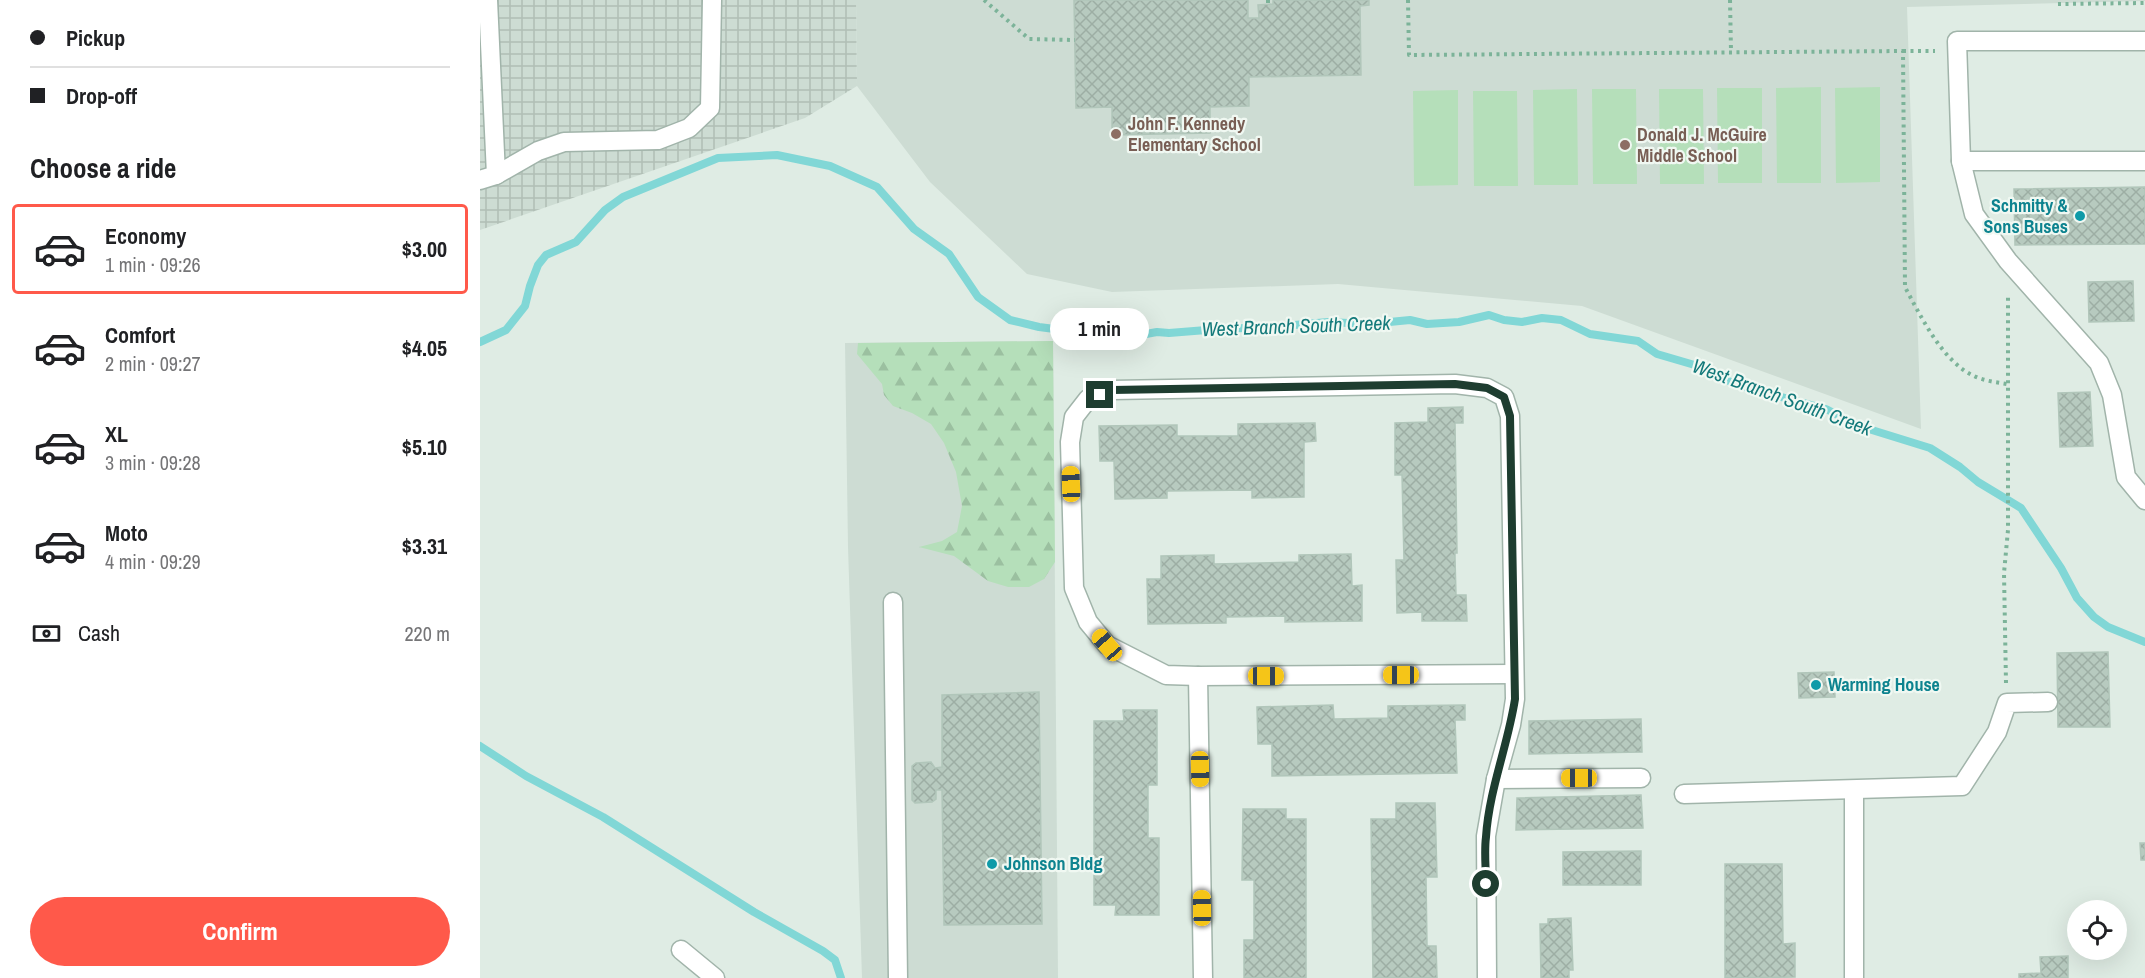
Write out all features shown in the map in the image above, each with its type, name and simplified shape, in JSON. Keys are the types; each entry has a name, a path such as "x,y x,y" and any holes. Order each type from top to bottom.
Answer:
{"lane":[{"path":"488,0 488,178 538,151 564,142 658,140 689,128 710,108 712,0"},
{"path":"2145,41 1957,41 1961,161 1974,214 2008,261 2098,363 2112,395 2126,477 2145,500"},
{"path":"1961,161 2145,161"},
{"path":"1487,978 1486,836 1496,779 1511,725 1515,699 1510,416 1504,397 1487,388 1455,384 1112,390 1088,399 1074,417 1070,442 1074,588 1088,622 1107,645 1166,675 1514,674"},
{"path":"893,602 898,978"},
{"path":"1198,676 1203,978"},
{"path":"1684,794 1854,791 1962,786 1997,732 2007,703 2048,702"},
{"path":"1496,779 1641,778"},
{"path":"1854,791 1854,978"},
{"path":"681,950 715,978"}],"path":[{"path":"984,0 1029,39 1075,40"},
{"path":"1408,0 1409,55 1958,50"},
{"path":"1730,0 1731,51"},
{"path":"2058,4 2145,3"},
{"path":"1903,51 1905,287 1950,359 1974,376 2007,384"},
{"path":"2007,703 2004,573 2008,530 2008,261"}],"shaded area":[{"path":"480,0 856,0 857,86 805,118 480,230"},
{"name":"Donald J. McGuire Middle School","path":"856,0 2145,1 1907,7 1921,429 1582,306 1338,284 1112,292 1027,274 930,182 857,86"},
{"path":"1053,341 1058,978 862,978 848,547 845,343"}],"green space":[{"path":"1821,87 1821,183 1777,183 1776,88"},
{"path":"1880,87 1880,182 1836,183 1835,88"},
{"path":"1717,88 1762,88 1762,183 1718,183"},
{"path":"1577,89 1578,185 1534,185 1533,90"},
{"path":"1592,89 1636,89 1637,184 1593,184"},
{"path":"1659,89 1703,89 1704,184 1660,184"},
{"path":"1458,90 1458,185 1414,186 1413,91"},
{"path":"1473,91 1517,91 1518,186 1474,186"},
{"path":"1053,341 1055,562 1044,579 1029,587 1008,587 988,581 954,556 919,547 942,541 957,532 962,506 956,472 944,443 931,424 912,413 893,406 884,395 882,384 857,354 858,343"}],"building":[{"name":"John F. Kennedy Elementary School","path":"1074,0 1248,0 1248,18 1259,18 1258,5 1273,4 1273,0 1369,0 1369,5 1360,6 1361,75 1249,77 1249,106 1210,107 1210,133 1112,135 1112,107 1076,108"},
{"name":"Schmitty & Sons Buses","path":"2145,187 2145,244 2015,245 2014,189"},
{"path":"2133,281 2134,321 2089,322 2088,282"},
{"path":"2090,392 2093,446 2060,447 2058,393"},
{"path":"1463,407 1463,423 1455,423 1457,553 1455,553 1455,558 1456,595 1466,595 1467,621 1422,621 1422,612 1397,613 1396,560 1404,560 1402,475 1395,475 1395,423 1428,422 1428,408"},
{"path":"1315,423 1316,441 1304,442 1304,497 1252,498 1252,490 1167,491 1167,498 1115,499 1114,461 1100,461 1099,426 1177,425 1177,436 1238,436 1238,424"},
{"path":"1351,554 1352,586 1362,585 1362,621 1285,622 1285,616 1226,617 1226,623 1148,624 1147,579 1161,579 1161,556 1214,555 1214,564 1299,562 1299,555"},
{"path":"2108,652 2110,727 2058,727 2057,653"},
{"name":"Warming House","path":"1834,672 1835,697 1799,698 1798,673"},
{"name":"Johnson Bldg","path":"1039,692 1042,924 944,925 942,790 936,790 936,799 932,802 915,803 912,800 912,766 916,763 931,762 935,768 942,767 942,695"},
{"path":"1333,705 1334,719 1388,718 1388,706 1465,705 1465,720 1455,720 1457,773 1272,776 1272,744 1258,744 1257,707"},
{"path":"1123,710 1157,710 1157,785 1148,785 1148,838 1159,838 1159,915 1115,915 1116,905 1094,905 1094,721 1124,721"},
{"path":"1641,719 1642,752 1529,754 1529,721"},
{"path":"1641,795 1643,828 1516,830 1517,798"},
{"path":"1396,803 1435,803 1437,877 1426,877 1427,946 1436,946 1437,978 1373,978 1371,819 1396,819"},
{"path":"1243,809 1286,809 1286,819 1306,819 1306,978 1244,978 1244,940 1254,940 1254,880 1242,880"},
{"path":"2140,843 2145,843 2145,860 2141,860"},
{"path":"1641,851 1641,885 1563,885 1563,852"},
{"path":"1725,864 1782,864 1783,944 1795,943 1795,977 1725,978"},
{"path":"1571,918 1573,970 1569,970 1569,978 1541,978 1540,924 1548,924 1548,919"},
{"path":"2067,956 2068,978 2019,978 2019,974 2041,973 2040,957"}],"waterway":[{"name":"West Branch South Creek","path":"480,342 506,330 525,306 538,265 546,255 576,242 605,210 623,197 718,158 777,155 830,166 877,187 914,229 949,254 978,297 1010,320 1039,327 1124,338 1157,332 1328,322 1369,324 1410,320 1427,324 1459,322 1489,315 1522,322 1542,318 1561,320 1590,334 1638,341 1657,354 1698,366 1737,385 1826,409 1859,426 1930,448 1960,467 1978,482 2021,508 2061,568 2077,598 2094,617 2108,627 2145,642"},
{"path":"480,746 526,776 603,817 754,912 823,951 835,960 841,978"}],"place":[{"name":"John F. Kennedy Elementary School","path":"1116,134"},
{"name":"Donald J. McGuire Middle School","path":"1625,145"},
{"name":"Schmitty & Sons Buses","path":"2080,216"},
{"name":"Warming House","path":"1816,685"},
{"name":"Johnson Bldg","path":"992,864"}],"route":[{"path":"1100,395 1112,390 1455,384 1487,388 1504,397 1510,416 1515,699 1511,725 1496,779 1486,836 1486,884"}]}
